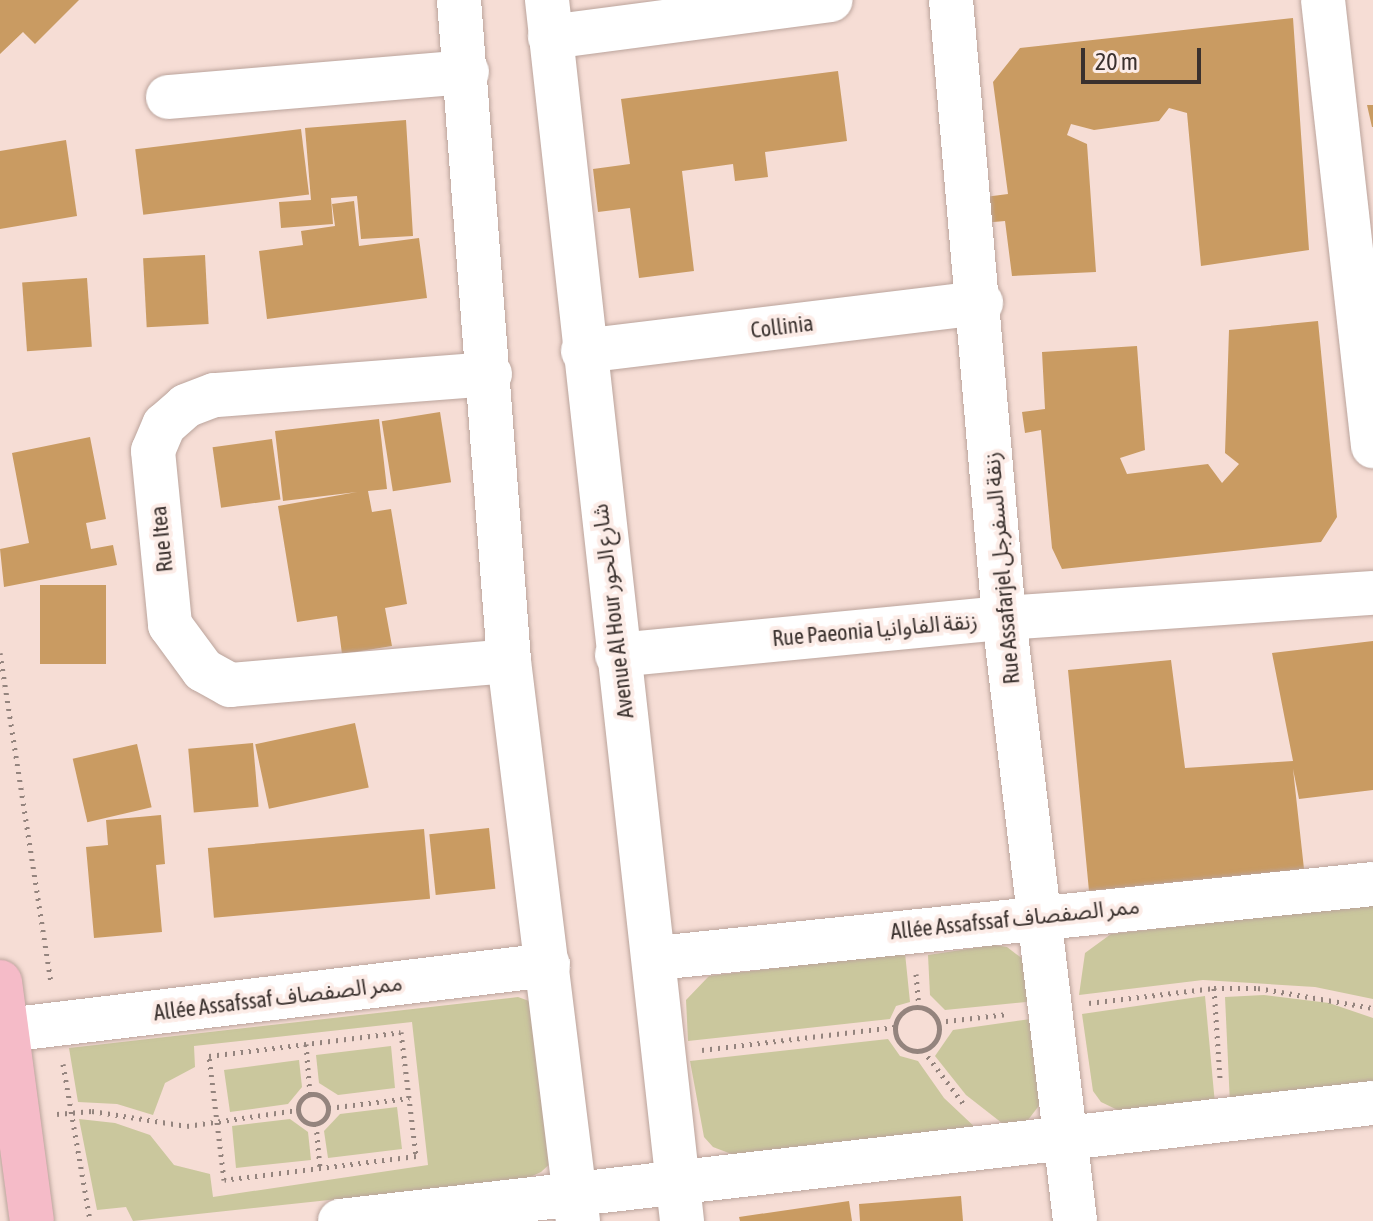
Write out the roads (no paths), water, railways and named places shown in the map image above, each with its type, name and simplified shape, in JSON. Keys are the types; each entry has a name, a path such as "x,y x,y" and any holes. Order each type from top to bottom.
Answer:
{"main road":[{"path":"0,982 16,1122 32,1221"}],"street":[{"path":"459,0 490,374 509,661 576,1206"},
{"path":"548,19 831,0"},
{"name":"Rue Assafarjel زنقة السفرجل","path":"951,0 981,303 1004,618 1075,1221"},
{"path":"1323,0 1373,446"},
{"name":"Avenue Al Hour شارع الحور","path":"548,19 617,655 657,958 680,1200"},
{"path":"168,97 467,72"},
{"name":"Collinia","path":"583,351 981,303"},
{"name":"Rue Itea","path":"490,374 214,395 186,406 164,425 153,451 170,625 203,670 230,685 509,661"},
{"name":"Rue Paeonia زنقة الفاوانيا","path":"617,655 1004,618 1373,593"},
{"name":"Allée Assafssaf ممر الصفصاف","path":"657,958 1038,915 1373,884"},
{"name":"Allée Assafssaf ممر الصفصاف","path":"7,1030 548,965"},
{"path":"340,1221 680,1200 1005,1142 1373,1103"}]}
